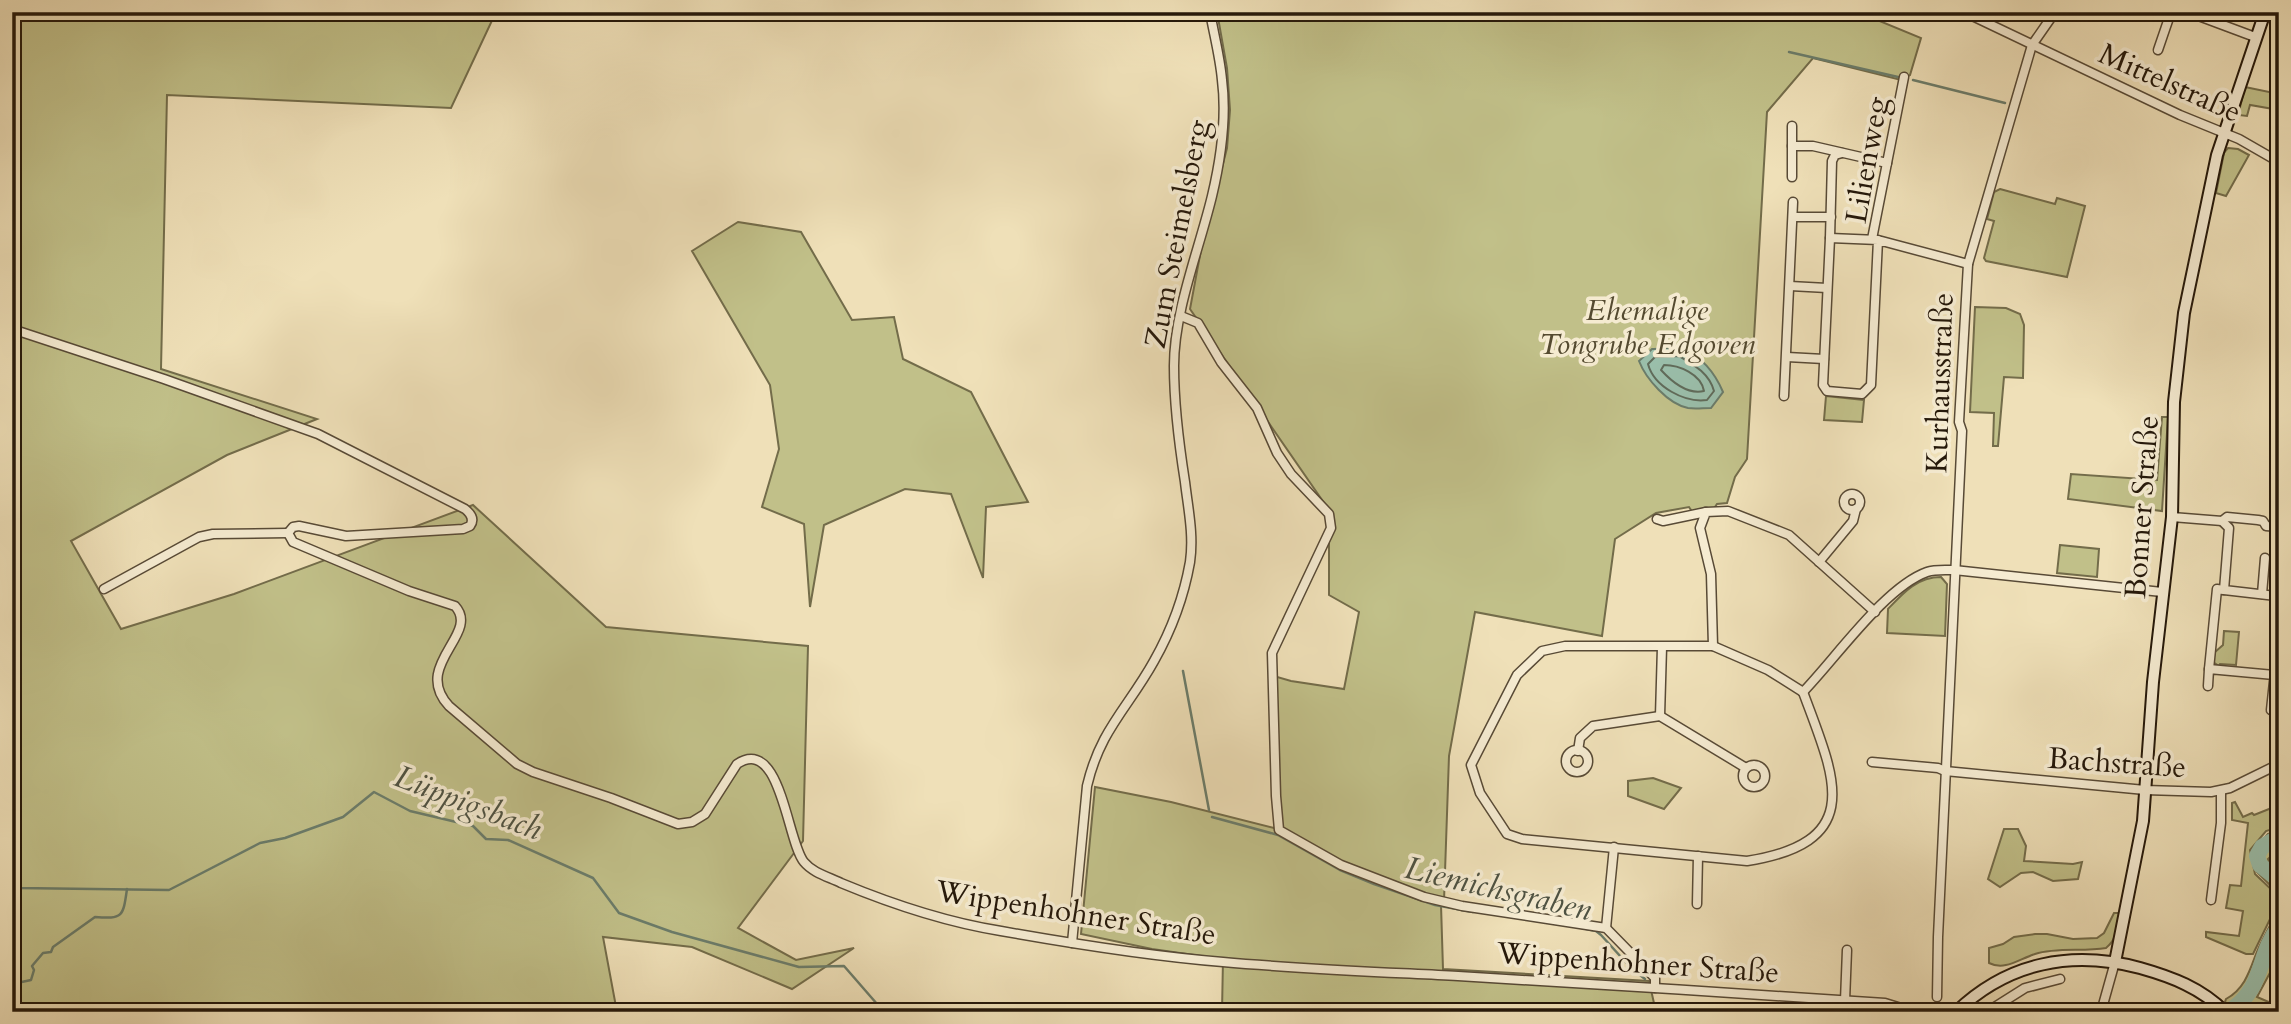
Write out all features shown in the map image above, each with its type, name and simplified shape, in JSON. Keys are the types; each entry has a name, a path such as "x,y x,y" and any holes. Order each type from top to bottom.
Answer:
{"main road":[{"name":"Bonner Straße","path":"2115,962 2140,840 2152,682 2172,517 2174,402 2179,349 2197,243 2224,133 2265,12"},
{"path":"1956,1012 1992,984 2019,971 2042,964 2076,960 2115,962 2166,975 2189,985 2222,1009"}],"street":[{"name":"Zum Steimelsberg","path":"1072,943 1087,786 1092,767 1098,749 1153,663 1171,628 1190,561 1192,531 1179,442 1174,364 1181,316 1222,146 1222,80 1210,12"},
{"name":"Mittelstraße","path":"1964,12 2253,146 2279,162"},
{"name":"Kurhausstraße","path":"1937,996 1962,431 1959,422 1968,264 2032,45 2055,12"},
{"path":"2158,50 2171,12"},
{"path":"2188,12 2256,37"},
{"name":"Lilienweg","path":"1904,79 1875,240 1968,264"},
{"path":"1792,126 1792,177"},
{"path":"1792,146 1814,146 1887,163"},
{"path":"1830,238 1875,240 1871,385 1862,394 1827,391 1823,385 1832,161 1835,155 1842,153"},
{"path":"1784,396 1793,202"},
{"path":"1793,217 1831,216"},
{"path":"1790,286 1827,288"},
{"path":"1181,316 1198,323 1221,362 1257,408 1277,453 1291,474 1329,514 1331,528 1272,653 1279,830 1341,865 1424,897 1462,906 1606,928 1655,978 1655,988"},
{"path":"12,329 164,379 318,435 465,509 472,520 467,528 346,536 299,526 293,527 288,533 213,534 199,537 104,589"},
{"path":"1787,357 1824,359"},
{"path":"1819,562 1853,521 1856,509 1848,509 1843,503 1852,492"},
{"path":"1657,519 1662,522 1728,510 1776,528 1789,535 1875,612"},
{"path":"1706,512 1700,528 1712,574 1713,646"},
{"path":"2172,517 2222,521 2229,528 2224,590"},
{"path":"2222,521 2227,517 2263,521 2266,526 2279,527"},
{"name":"Wippenhohner Straße","path":"288,533 293,542 459,609 461,628 441,660 437,676 441,695 449,706 517,764 678,824 692,822 705,814 737,764 754,758 762,762 774,779 799,856 814,871 895,905 927,915 971,926 1072,943 1222,962 1845,1000 1895,1004 1914,1012"},
{"path":"2262,594 2265,558"},
{"path":"1803,692 1903,584 1929,570 1954,570 2162,592"},
{"path":"2279,578 2276,596 2279,603 2279,633 2271,709 2279,710"},
{"path":"2208,686 2217,589 2276,596"},
{"path":"1565,646 1713,646 1768,670 1803,692 1827,757 1834,787 1830,815 1812,840 1764,859 1747,861 1522,839 1507,834 1480,793 1471,765 1517,675 1542,651 1565,646"},
{"path":"1660,716 1662,647"},
{"path":"2209,669 2274,675"},
{"path":"1578,751 1580,738 1593,726 1660,716 1746,768"},
{"path":"1872,762 1938,768 1945,771"},
{"name":"Bachstraße","path":"1945,771 2145,790 2221,791 2279,764"},
{"path":"2211,900 2221,823 2221,791"},
{"path":"1606,928 1614,847"},
{"path":"1697,904 1698,856"},
{"path":"1845,1000 1847,950"},
{"name":"Bonner Straße","path":"2101,1012 2115,962"},
{"path":"1987,1012 2025,988 2060,979"}],"green space":[{"path":"12,12 496,12 451,108 167,95 161,369 317,419 227,455 71,541 121,629 234,594 473,505 606,627 808,646 803,841 738,928 796,960 854,948 792,989 692,947 603,937 617,1012 12,1012"},
{"name":"Ehemalige Tongrube Edgoven","path":"1217,12 1880,12 1877,20 1921,38 1910,75 1901,80 1813,58 1767,112 1747,459 1735,477 1727,503 1717,504 1713,510 1693,513 1689,507 1656,513 1615,539 1602,636 1475,612 1449,756 1444,901 1441,905 1443,969 1649,981 1656,1012 1222,1012 1223,959 1152,949 1081,934 1095,787 1171,802 1278,829 1274,676 1344,689 1359,612 1329,595 1329,510 1190,309 1201,250 1227,148 1230,110 1227,68"},
{"path":"2245,87 2279,94 2279,110 2250,105 2247,116 2238,115"},
{"path":"2228,148 2238,149 2249,155 2226,196 2216,193 2224,153"},
{"path":"2000,189 2055,204 2057,198 2085,206 2067,277 1986,261 1984,258 1994,221 1987,219 1994,192"},
{"path":"738,222 801,232 852,320 894,317 903,359 971,392 1028,502 986,507 983,578 951,494 905,489 824,525 810,607 804,524 762,507 779,449 770,385 692,251"},
{"path":"1975,307 2006,308 2020,314 2024,325 2023,378 2004,377 1998,446 1993,446 1994,413 1970,412"},
{"path":"1826,396 1864,400 1862,422 1824,420"},
{"path":"2162,417 2168,417 2162,511 2068,499 2071,474 2157,480"},
{"path":"2060,545 2099,549 2097,577 2057,573"},
{"path":"1941,577 1947,584 1945,636 1887,633 1888,609 1918,583"},
{"path":"2224,631 2239,632 2236,665 2219,666 2213,662 2215,652 2223,645"},
{"path":"1653,778 1681,788 1664,809 1628,796 1628,781"},
{"path":"2235,802 2243,817 2279,805 2279,827 2266,831 2250,850 2255,874 2275,893 2275,909 2253,954 2246,954 2206,937 2206,932 2239,936 2243,911 2226,908 2230,885 2241,886 2248,823 2232,820 2232,803"},
{"path":"2004,829 2018,829 2026,846 2024,861 2073,864 2082,862 2078,879 2053,881 2033,872 2021,873 2000,887 1988,879"},
{"path":"2279,831 2279,849 2268,859 2272,870 2279,874 2279,897 2257,872 2252,853 2268,834"},
{"path":"2279,909 2279,956 2257,997 2278,1006 2279,1012 2236,1012 2225,1002 2226,999 2245,980"},
{"path":"2114,913 2119,913 2118,928 2113,941 2106,948 2052,951 2001,966 1989,963 1989,948 2014,937 2047,934 2073,939 2097,938 2104,933"}],"water":[{"path":"1652,349 1681,349 1706,366 1723,392 1711,408 1680,406 1659,390 1639,361"}],"waterway":[{"path":"1789,52 1898,77"},
{"path":"1913,80 2005,103"},
{"name":"Liemichsgraben","path":"1183,671 1209,810"},
{"name":"Lüppigsbach","path":"12,883 17,888 169,890 260,843 285,838 343,817 374,792 410,811 473,826 486,839 508,840 593,878 619,913 672,932 799,967 844,966 884,1012"},
{"name":"Liemichsgraben","path":"1212,817 1278,835 1340,870 1374,884 1435,905 1473,912"},
{"path":"2279,837 2262,847 2257,856 2260,865 2279,880"},
{"path":"12,996 17,983 31,980 34,970 32,966 43,953 51,952 53,947 95,917 120,914 127,889"},
{"name":"Liemichsgraben","path":"1577,927 1596,931 1645,979"},
{"path":"2228,1012 2249,993 2279,927"}]}
